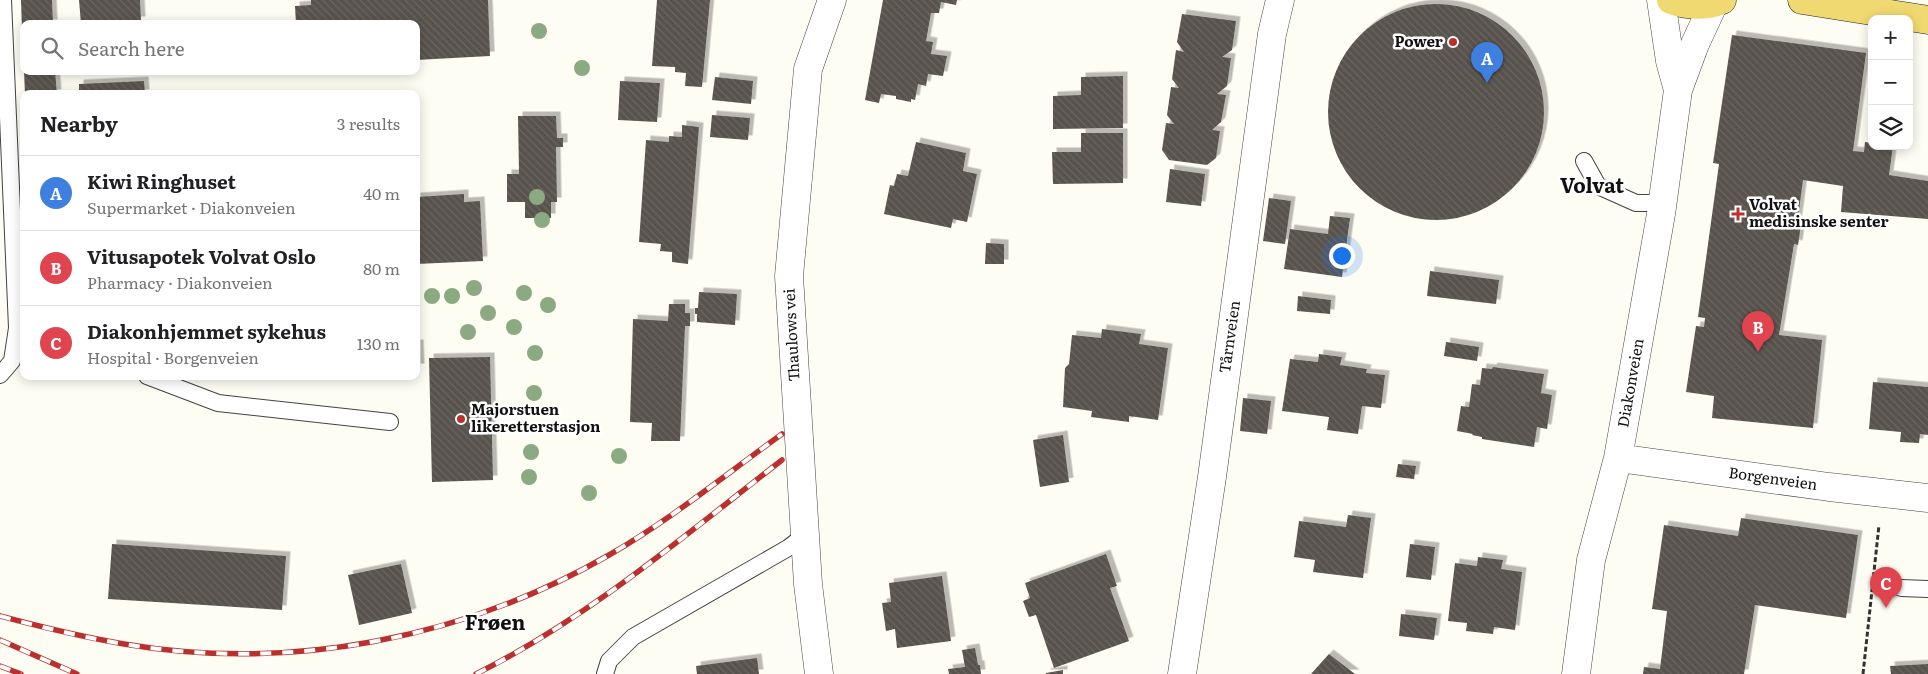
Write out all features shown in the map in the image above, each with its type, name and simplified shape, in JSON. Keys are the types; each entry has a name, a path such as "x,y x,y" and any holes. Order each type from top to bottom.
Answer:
{"main road":[{"path":"1671,0 1685,5 1718,2"},
{"path":"1802,0 1928,20"}],"street":[{"name":"Thaulows vei","path":"818,674 808,584 789,276 808,69 832,0"},
{"name":"Tårnveien","path":"1182,674 1212,477 1264,92 1280,0"},
{"name":"Diakonveien","path":"1661,0 1670,62 1678,90"},
{"name":"Diakonveien","path":"1576,674 1591,560 1618,458 1663,203 1678,90 1695,44 1718,2"},
{"name":"Borgenveien","path":"1618,458 1883,494 1928,498"}],"lane":[{"path":"0,375 12,361 20,330 3,0"},
{"path":"1584,161 1598,186 1636,203 1663,203"},
{"path":"158,380 218,402 390,422"},
{"path":"605,674 609,661 633,637 788,548 805,535"},
{"path":"1901,588 1928,589"}],"path":[{"path":"1862,674 1883,494"}],"building":[{"path":"21,0 52,0 53,20 22,20"},
{"path":"79,0 140,0 141,20 81,20"},
{"path":"311,0 488,0 490,56 420,60 420,20 296,20 295,6 311,5"},
{"path":"657,0 710,0 702,87 685,86 686,73 675,72 675,67 652,66"},
{"path":"883,0 957,0 956,5 941,2 939,13 931,13 926,41 933,42 931,54 947,56 943,76 928,74 926,86 918,84 915,100 911,99 911,102 896,99 896,96 881,94 879,103 865,100"},
{"path":"1436,4 1457,6 1487,17 1512,36 1531,61 1542,91 1544,112 1542,133 1531,163 1512,188 1487,207 1457,218 1436,220 1415,218 1385,207 1360,188 1341,163 1330,133 1328,112 1330,91 1341,61 1360,36 1385,17 1415,6"},
{"path":"1182,14 1236,21 1232,50 1222,57 1231,58 1227,86 1217,94 1226,95 1221,122 1212,130 1220,131 1216,158 1207,165 1169,160 1162,150 1166,123 1174,124 1167,115 1171,87 1179,88 1172,79 1176,50 1184,52 1177,42"},
{"path":"1732,35 1866,53 1853,151 1864,152 1865,142 1868,142 1868,150 1892,150 1889,175 1928,181 1928,219 1841,212 1843,186 1803,180 1797,225 1801,225 1798,245 1794,244 1779,335 1822,340 1813,428 1712,418 1714,396 1686,392 1696,326 1704,327 1705,318 1698,317 1719,164 1713,163"},
{"path":"24,75 55,75 57,90 25,90"},
{"path":"1123,76 1123,128 1053,129 1053,96 1081,95 1081,77"},
{"path":"715,77 753,81 751,104 712,100"},
{"path":"144,81 145,90 79,90 79,84"},
{"path":"620,81 660,83 657,122 618,120"},
{"path":"712,115 750,118 748,140 710,137"},
{"path":"518,116 556,116 557,138 563,138 563,147 556,147 557,202 551,202 551,218 525,218 525,202 507,202 507,174 519,174"},
{"path":"682,125 699,127 688,264 672,262 672,252 660,251 661,244 639,242 646,140 669,142 669,136 682,137"},
{"path":"1081,133 1123,133 1123,183 1053,184 1052,152 1081,152"},
{"path":"916,142 966,153 963,171 977,174 967,222 953,219 951,228 884,214 890,185 894,186 897,174 908,176"},
{"path":"1170,169 1205,174 1201,206 1166,202"},
{"path":"464,194 464,202 480,201 483,261 420,264 420,197"},
{"path":"1269,198 1291,201 1285,244 1263,241"},
{"path":"1330,216 1350,218 1342,277 1284,269 1290,229 1328,234"},
{"path":"986,243 1004,244 1004,264 985,264"},
{"path":"1430,271 1499,280 1496,304 1427,296"},
{"path":"699,292 737,294 735,325 697,322 695,308 698,308"},
{"path":"1298,296 1331,300 1330,314 1297,311"},
{"path":"669,304 685,304 685,313 690,313 690,326 685,326 680,441 651,441 652,423 630,422 633,319 668,321"},
{"path":"1102,329 1141,334 1139,344 1168,348 1158,420 1129,416 1129,422 1091,417 1092,411 1063,407 1065,368 1069,364 1072,335 1101,338"},
{"path":"1446,342 1479,347 1477,361 1444,356"},
{"path":"1319,354 1342,357 1340,365 1367,369 1366,373 1385,375 1381,408 1362,406 1358,434 1327,430 1329,417 1282,411 1290,359 1318,362"},
{"name":"Majorstuen likeretterstasjon","path":"490,357 493,480 432,482 429,358"},
{"path":"1493,367 1544,374 1541,393 1552,395 1547,429 1537,427 1534,447 1482,439 1482,437 1473,434 1457,431 1461,406 1469,407 1472,384 1480,385 1482,368 1492,369"},
{"path":"1873,382 1928,387 1928,435 1920,434 1919,443 1900,442 1901,432 1869,429"},
{"path":"1243,398 1271,401 1267,434 1240,431"},
{"path":"1063,435 1069,482 1040,487 1033,440"},
{"path":"1398,464 1416,466 1414,479 1396,477"},
{"path":"1348,515 1371,518 1363,578 1313,572 1315,560 1294,557 1299,521 1346,527"},
{"path":"1741,518 1858,535 1846,618 1755,605 1744,674 1643,674 1644,667 1660,669 1667,611 1652,609 1664,525 1738,536"},
{"path":"112,544 286,556 282,610 108,599"},
{"path":"1410,544 1435,547 1431,580 1406,577"},
{"path":"1106,554 1117,586 1110,588 1129,641 1054,668 1036,615 1029,617 1023,601 1030,598 1025,583"},
{"path":"1478,557 1503,560 1501,569 1522,572 1515,630 1494,627 1493,634 1466,631 1467,623 1448,621 1455,563 1477,566"},
{"path":"401,564 412,613 359,625 348,575"},
{"path":"942,576 951,641 897,648 895,629 886,631 882,603 891,602 889,583"},
{"path":"1401,614 1437,618 1434,640 1399,636"},
{"path":"975,648 981,674 949,674 948,669 965,667 962,650"},
{"path":"1329,654 1355,674 1311,674"},
{"path":"757,658 759,674 697,674 696,666"},
{"path":"1928,664 1928,674 1891,674 1890,666"},
{"path":"1063,670 1063,674 1046,674 1046,673"}],"railway":[{"path":"0,616 62,632 124,644 187,652 249,654 312,650 374,642 435,627 495,608 553,584 632,541 676,512 782,434"},
{"path":"476,674 517,652 596,602 672,546 782,460"},
{"path":"0,640 77,674"},
{"path":"0,666 21,674"}],"place":[{"name":"Power","path":"1453,42"},
{"name":"Kiwi Ringhuset","path":"1487,83"},
{"name":"Volvat medisinske senter","path":"1738,214"},
{"name":"Vitusapotek Volvat Oslo","path":"1758,352"},
{"name":"Majorstuen likeretterstasjon","path":"461,419"},
{"name":"Diakonhjemmet sykehus","path":"1886,608"}],"district":[{"name":"Volvat","path":"1592,186"},
{"name":"Frøen","path":"495,623"}]}
